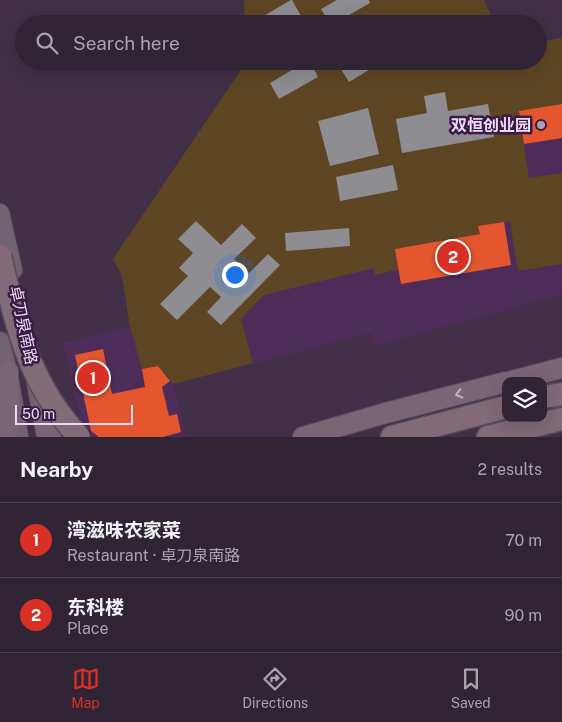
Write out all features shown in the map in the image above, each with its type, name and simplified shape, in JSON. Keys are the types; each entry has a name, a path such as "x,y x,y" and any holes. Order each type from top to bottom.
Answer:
{"highway":[{"path":"0,256 22,343 35,374 49,400 79,437"},
{"path":"547,396 562,394"},
{"path":"392,437 502,408"},
{"path":"488,437 554,420"}],"main road":[{"name":"卓刀泉南路","path":"0,213 47,432"},
{"name":"卓刀泉南路","path":"0,341 8,371 19,437"},
{"path":"527,377 562,368"},
{"path":"7,437 8,371"},
{"path":"304,437 382,414 502,383"}],"shaded area":[{"path":"244,0 484,0 491,15 245,15"},
{"path":"562,38 562,294 374,346 371,333 174,384 186,437 89,437 83,432 63,343 130,327 122,276 113,259 241,70 547,70 547,40"},
{"path":"562,38 562,104 519,112 529,178 562,173 562,264 518,271 510,221 479,226 480,234 396,249 399,269 375,275 374,268 264,295 241,319 253,363 174,384 158,366 142,369 130,327 122,276 113,259 241,70 547,70 547,40"}],"building: Shops":[{"name":"双恒创业园","path":"562,104 562,138 524,144 519,111"},
{"path":"504,222 511,265 401,284 395,249 480,234 478,226"},
{"path":"103,349 112,394 145,387 142,369 158,366 170,381 162,387 169,416 177,414 181,432 163,437 99,437 91,431 75,355"}],"building: Industry":[{"path":"292,0 300,15 265,15"},
{"path":"337,0 369,0 370,3 349,15 325,15 321,9"},
{"path":"292,70 314,70 318,77 279,99 270,83"},
{"path":"342,70 369,70 349,82"},
{"path":"445,92 448,111 488,104 494,137 402,153 396,119 427,113 424,96"},
{"path":"368,108 379,154 330,166 318,121"},
{"path":"393,165 398,190 340,201 336,177"},
{"path":"196,221 221,245 242,224 256,238 234,259 249,273 268,254 280,265 221,325 207,312 221,297 210,287 177,320 160,304 188,276 179,268 193,253 178,239"},
{"path":"349,228 350,246 286,251 285,233"}],"place":[{"name":"双恒创业园","path":"541,125"},
{"name":"东科楼","path":"453,257"},
{"name":"湾滋味农家菜","path":"93,378"}]}
